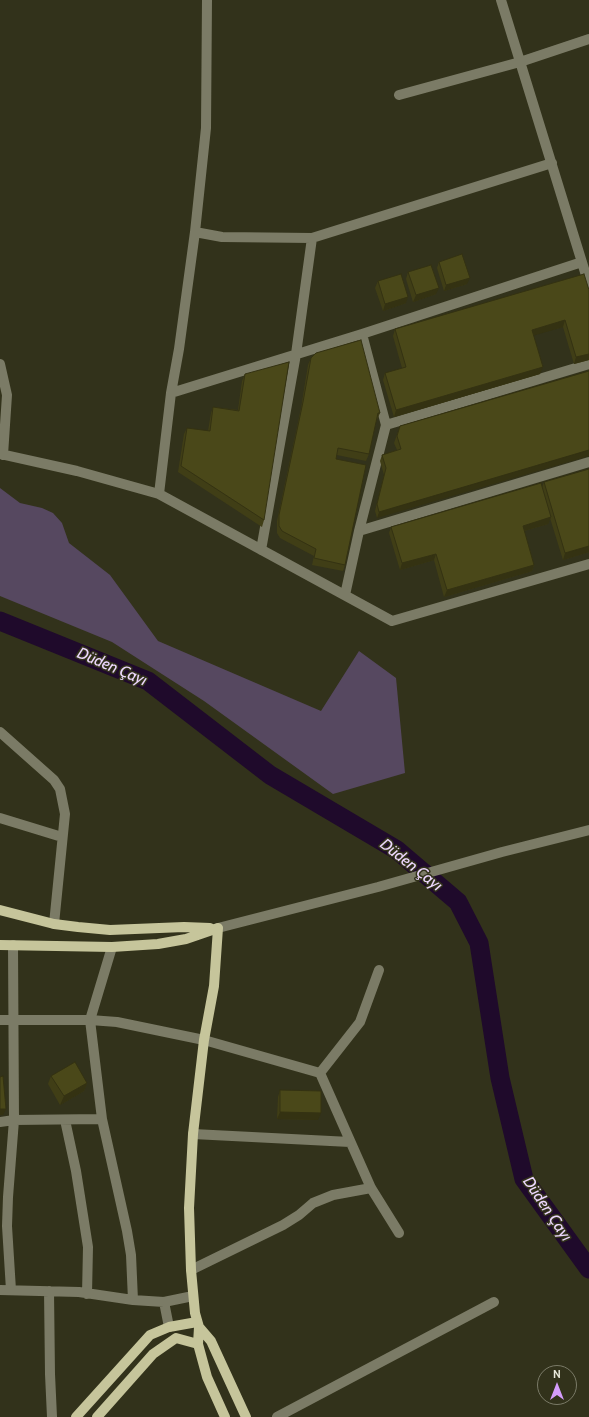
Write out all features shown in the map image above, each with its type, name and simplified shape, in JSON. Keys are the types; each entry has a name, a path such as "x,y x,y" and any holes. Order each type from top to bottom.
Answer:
{"main road":[{"path":"0,910 54,924 110,930 184,927 218,928"},
{"path":"0,946 112,946 158,944 186,939 218,928"},
{"path":"218,928 214,986 204,1040 193,1134 189,1208 191,1270 198,1344 207,1377 225,1417"},
{"path":"76,1417 150,1336 169,1327 197,1324"},
{"path":"97,1417 153,1354 197,1324"},
{"path":"197,1324 211,1340 246,1417"},
{"path":"169,1327 176,1338 198,1344"}],"street":[{"path":"159,494 171,393 179,349 206,128 207,0"},
{"path":"501,0 589,285"},
{"path":"399,95 520,62 589,39"},
{"path":"194,232 222,238 312,238 552,163"},
{"path":"262,550 296,354 312,238"},
{"path":"171,393 362,334 582,262"},
{"path":"344,595 386,425 362,334"},
{"path":"0,364 7,395 2,454 77,470 159,494 392,621 589,564"},
{"path":"386,425 589,364"},
{"path":"359,531 589,462"},
{"path":"0,732 54,780 60,789 64,814 54,924"},
{"path":"0,818 62,837"},
{"path":"218,928 378,887 462,863 589,830"},
{"path":"11,1290 4,1197 14,1120 12,945"},
{"path":"112,946 90,1020 102,1119 131,1255 133,1300"},
{"path":"320,1073 360,1022 379,970"},
{"path":"0,1020 90,1020 117,1022 204,1040 320,1073"},
{"path":"320,1073 371,1188 399,1233"},
{"path":"0,1122 14,1120 102,1119"},
{"path":"65,1120 76,1171 88,1247 87,1294"},
{"path":"193,1134 350,1142"},
{"path":"191,1270 283,1225 299,1215 313,1203 334,1195 371,1188"},
{"path":"0,1290 79,1292 133,1300 164,1302 193,1296"},
{"path":"49,1291 52,1417"},
{"path":"164,1302 169,1327"},
{"path":"277,1417 494,1302"}],"shaded area":[{"path":"0,488 20,503 42,508 53,513 62,523 69,543 110,575 158,641 321,711 359,651 396,678 405,773 333,794 204,701 112,642 0,596"}],"building":[{"path":"462,254 470,278 446,285 439,262"},
{"path":"431,265 439,288 416,295 408,272"},
{"path":"401,274 408,297 385,304 378,281"},
{"path":"584,274 589,290 589,354 576,357 565,320 532,330 543,367 396,410 385,373 406,367 395,329"},
{"path":"361,340 380,413 378,413 369,454 338,448 336,459 366,465 345,565 314,558 316,549 282,531 279,526 279,515 311,358 316,353"},
{"path":"289,362 264,520 181,466 187,428 210,431 213,407 239,411 245,374"},
{"path":"589,371 589,450 379,512 377,504 386,468 382,455 401,449 397,436 400,426"},
{"path":"589,469 589,546 565,553 544,482"},
{"path":"541,483 551,517 523,526 534,565 447,590 436,554 402,563 391,527"},
{"path":"75,1062 87,1083 64,1096 51,1076"},
{"path":"3,1076 6,1109 0,1109 0,1077"},
{"path":"280,1090 321,1091 321,1113 280,1112"}],"waterway":[{"name":"Düden Çayı","path":"0,621 148,681 270,775 397,850 458,902 479,943 500,1078 524,1179 589,1269"}]}
